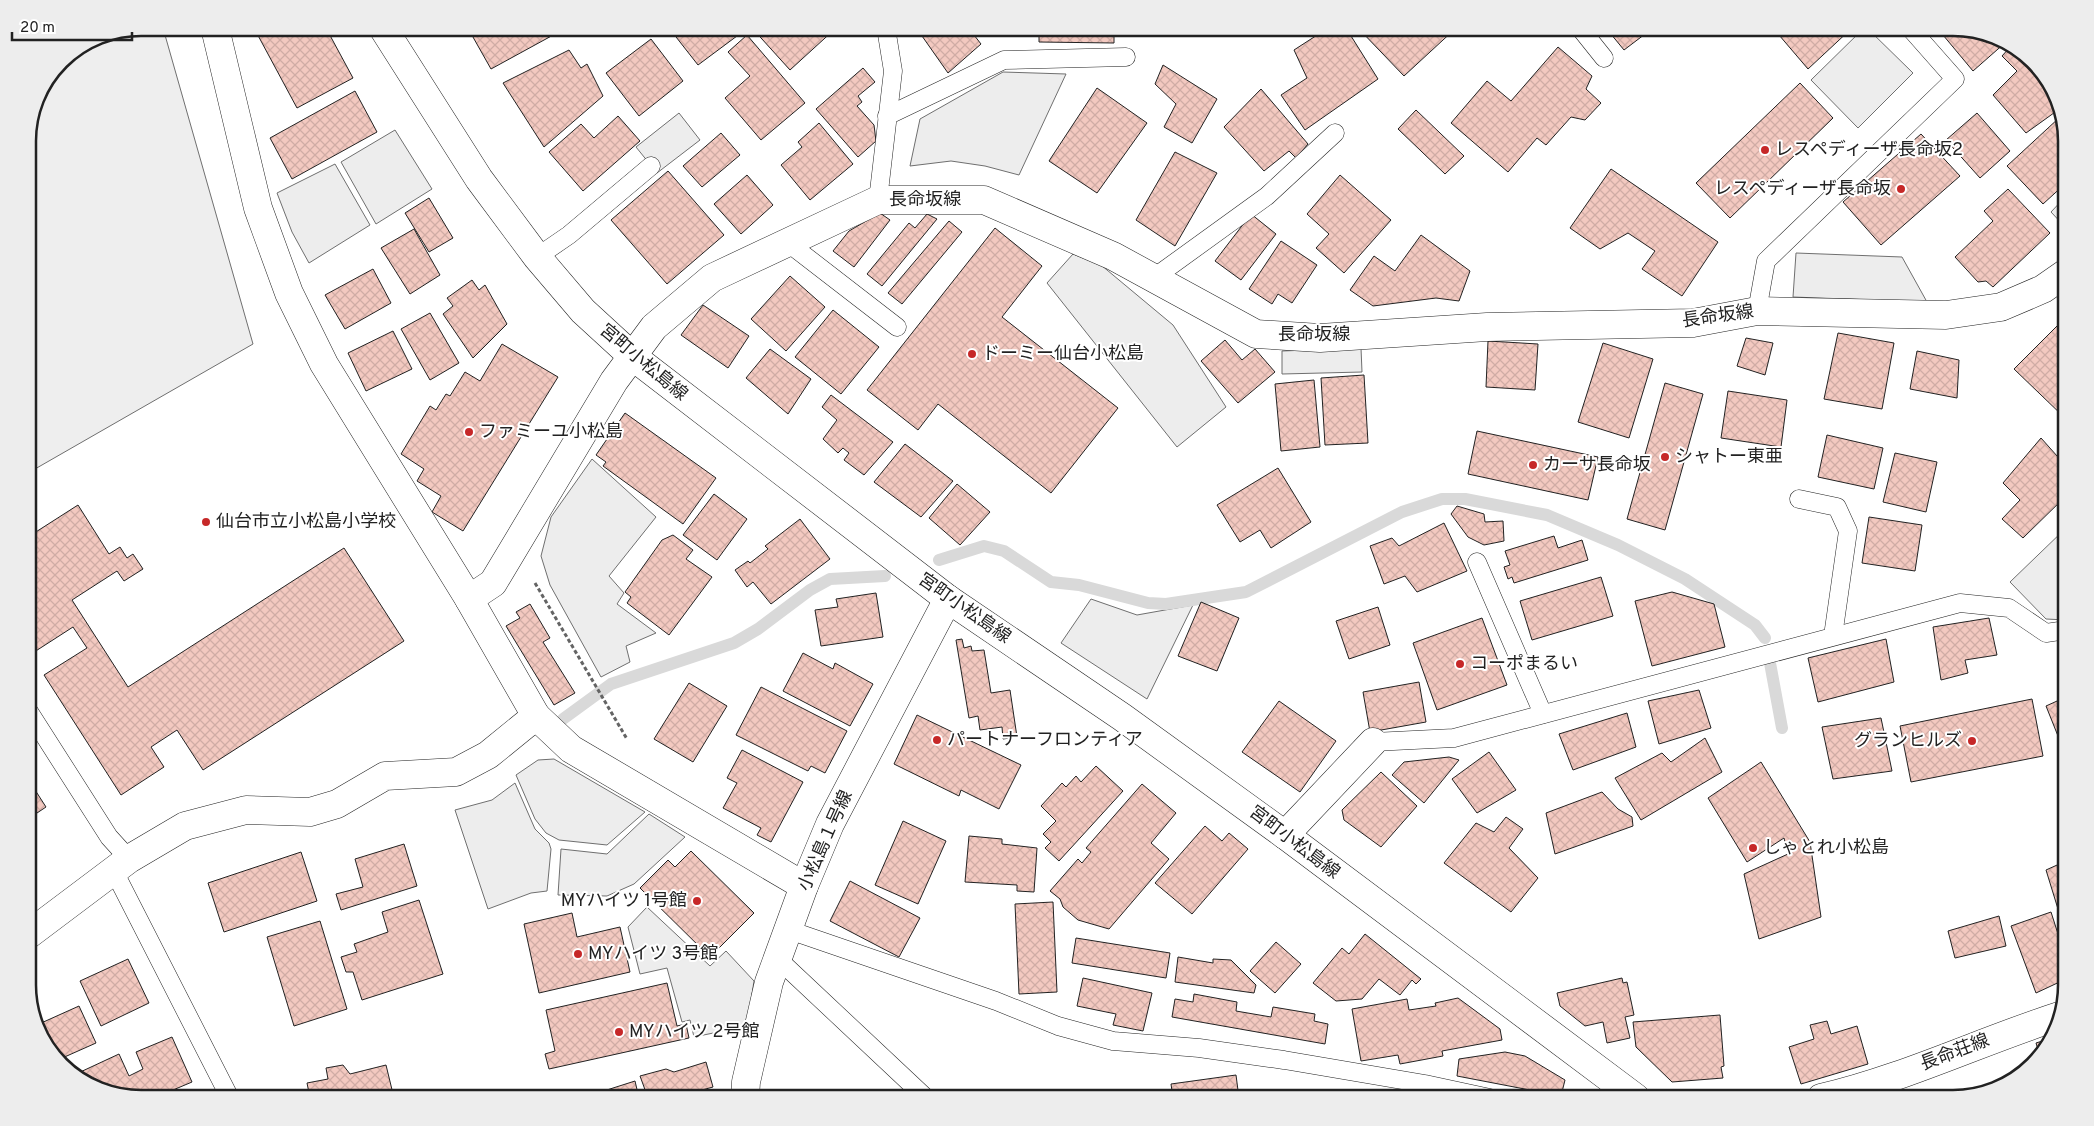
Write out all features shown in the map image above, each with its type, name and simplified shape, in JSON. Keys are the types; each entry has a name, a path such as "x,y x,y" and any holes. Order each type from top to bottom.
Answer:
{"street":[{"path":"217,36 258,208 289,293 324,364 468,599 536,716 571,749 804,886"},
{"name":"宮町小松島線","path":"388,36 479,179 537,257 583,311 632,356 948,599 1122,717 1285,835 1614,1090"},
{"name":"長命坂線","path":"468,599 493,583 614,381 654,327 712,278 878,200 984,200 1113,256 1155,277 1256,334 1310,337 1487,327 1693,323 1757,311 1946,315 2001,307 2043,288 2058,278"},
{"name":"小松島１号線","path":"746,1090 769,982 804,886 830,824 948,599"},
{"path":"36,929 122,865 185,826 246,810 310,812 337,804 385,776 456,772 488,756 536,716"},
{"path":"1285,835 1373,742"},
{"name":"長命荘線","path":"1889,1090 2006,1034 2052,1018"}],"lane":[{"path":"878,200 893,71 887,36"},
{"path":"1586,36 1604,58"},
{"path":"1757,311 1766,261 1955,79 1917,36"},
{"path":"887,116 1004,60 1126,57"},
{"path":"1155,277 1267,196 1335,132"},
{"path":"537,257 569,235 651,166"},
{"path":"787,242 897,327"},
{"path":"1798,499 1837,507 1848,531 1833,636"},
{"path":"1477,562 1543,714"},
{"path":"1373,742 1454,738 1960,603 2009,608 2046,633 2058,631"},
{"path":"36,723 109,837 226,1090"},
{"path":"789,930 996,1001 1058,1026 1113,1041 1199,1048 1284,1060 1453,1090"},
{"path":"778,959 917,1090"}],"path":[{"path":"522,536 539,592 604,702"}],"shaded area":[{"path":"165,36 253,344 36,468 36,135 40,114 50,89 72,62 89,50 121,38"},
{"path":"1856,36 1875,36 1913,73 1858,128 1811,80"},
{"path":"1003,72 1066,74 1019,175 985,166 951,161 910,166 920,119"},
{"path":"679,113 700,140 657,173 636,147"},
{"path":"395,130 432,189 376,224 341,162"},
{"path":"335,164 370,225 309,263 292,232 277,193"},
{"path":"2058,205 2058,219 2051,212"},
{"path":"1796,253 1902,257 1927,302 1793,297"},
{"path":"1073,254 1101,265 1173,325 1226,407 1177,447 1047,283"},
{"path":"1361,348 1362,372 1282,374 1282,351"},
{"path":"592,459 656,517 609,576 624,593 617,604 656,633 626,646 630,662 601,677 550,585 541,556 551,517"},
{"path":"2058,536 2058,620 2046,619 2010,582"},
{"path":"1091,599 1137,615 1193,605 1147,699 1061,643"},
{"path":"554,759 645,812 607,845 559,840 546,833 535,819 516,775 538,760"},
{"path":"515,783 535,829 549,843 551,849 547,891 531,893 488,909 455,810 492,800"},
{"path":"649,814 685,837 634,884 607,896 558,895 561,849 607,854"},
{"path":"647,907 710,966 726,951 754,981 747,1026 694,1037 690,1020 682,1022 667,968 640,974 628,927"}],"building":[{"path":"258,36 330,36 353,78 297,108"},
{"path":"472,36 551,36 491,69"},
{"path":"675,36 737,36 698,65"},
{"path":"748,36 805,103 761,140 725,98 750,76 728,52"},
{"path":"759,36 827,36 790,70"},
{"path":"922,36 975,36 981,44 948,73"},
{"path":"1039,36 1114,36 1114,43 1039,42"},
{"path":"1316,36 1351,36 1378,79 1305,130 1281,95 1307,78 1294,50"},
{"path":"1366,36 1447,36 1404,76"},
{"path":"1613,36 1642,36 1624,50"},
{"path":"1780,36 1843,36 1808,69"},
{"path":"1944,36 1973,38 2000,47 1973,71"},
{"path":"651,39 683,81 639,116 606,73"},
{"path":"1558,47 1592,76 1586,89 1601,103 1585,120 1571,117 1546,145 1537,138 1508,172 1451,123 1487,81 1511,101"},
{"path":"569,50 581,68 587,64 603,96 544,147 503,83"},
{"path":"2006,51 2022,62 2032,72 2047,95 2052,108 2054,113 2026,133 1993,95 2017,71 2002,56"},
{"path":"1163,65 1217,99 1192,143 1164,127 1176,104 1155,84"},
{"path":"863,68 875,82 858,96 862,102 857,106 874,125 876,141 858,157 816,109"},
{"name":"レスペディーザ長命坂2","path":"1800,83 1833,118 1730,218 1696,183"},
{"path":"1097,88 1147,123 1097,193 1049,161"},
{"path":"1261,89 1308,144 1296,158 1289,151 1264,171 1224,127"},
{"path":"355,91 377,132 292,179 270,138"},
{"path":"1416,110 1464,156 1445,174 1398,129"},
{"path":"1977,113 2010,151 1980,178 1946,140"},
{"path":"618,116 640,141 583,191 549,152 581,124 594,138"},
{"path":"2056,121 2058,135 2058,190 2043,204 2007,166"},
{"path":"819,123 853,164 810,200 781,165 802,147 798,142"},
{"path":"721,133 740,155 702,187 683,166"},
{"name":"レスペディーザ長命坂","path":"1921,134 1960,176 1881,245 1843,202"},
{"path":"1175,152 1217,173 1175,246 1136,220"},
{"path":"1611,169 1718,242 1682,296 1642,269 1655,251 1628,233 1600,249 1570,228"},
{"path":"668,171 724,235 667,284 611,220"},
{"path":"747,175 773,205 741,234 714,204"},
{"path":"1340,175 1391,220 1344,273 1316,248 1329,234 1307,214"},
{"path":"2008,189 2050,233 1993,287 1986,281 1978,282 1955,257 1993,221 1984,211"},
{"path":"429,198 453,238 429,252 405,213"},
{"path":"880,213 890,220 854,267 833,251 849,231"},
{"path":"927,214 937,219 882,286 867,274 909,223 915,228"},
{"path":"1251,214 1276,234 1241,280 1215,261"},
{"path":"949,221 962,232 902,304 888,293"},
{"name":"ドーミー仙台小松島","path":"995,228 1042,266 1002,317 1118,408 1051,493 938,404 918,430 867,390"},
{"path":"414,229 440,275 410,294 381,248"},
{"path":"1421,235 1470,271 1459,301 1436,298 1373,306 1350,290 1374,256 1395,271"},
{"path":"1281,241 1317,265 1292,303 1278,294 1272,304 1249,289"},
{"path":"373,269 391,303 345,329 325,295"},
{"path":"790,276 825,307 786,351 751,319"},
{"path":"472,280 479,290 485,285 507,324 473,358 443,314 453,306 447,298"},
{"path":"703,305 749,336 728,368 681,335"},
{"path":"833,310 879,347 841,394 795,357"},
{"path":"430,313 459,363 430,380 401,329"},
{"path":"2058,325 2058,411 2014,369"},
{"path":"393,331 412,369 366,391 348,353"},
{"path":"1838,333 1894,343 1882,409 1824,399"},
{"path":"1746,338 1773,343 1765,375 1737,366"},
{"path":"1225,340 1242,360 1255,349 1275,372 1238,403 1201,361"},
{"path":"1488,341 1538,344 1535,390 1486,387"},
{"path":"1603,343 1653,359 1629,438 1578,422"},
{"name":"ファミーユ小松島","path":"502,344 558,377 463,531 432,512 441,496 417,481 424,469 401,454 430,406 436,410 446,394 450,396 465,372 480,381"},
{"path":"770,349 811,379 788,414 746,378"},
{"path":"1917,351 1959,360 1957,398 1910,389"},
{"path":"1364,375 1368,443 1325,445 1321,378"},
{"path":"1314,380 1320,447 1281,451 1275,384"},
{"name":"シャトー東亜","path":"1665,383 1703,394 1665,530 1627,519"},
{"path":"1728,391 1787,400 1781,447 1721,438"},
{"path":"831,395 893,442 864,475 844,460 849,453 843,448 838,453 823,439 837,420 822,407"},
{"path":"625,413 716,478 683,524 603,466 606,462 596,455"},
{"name":"カーサ長命坂","path":"1477,431 1598,457 1588,500 1468,474"},
{"path":"1827,435 1883,448 1874,489 1818,477"},
{"path":"2041,438 2058,457 2058,504 2023,538 2002,519 2020,500 2003,483"},
{"path":"905,444 953,481 921,517 874,482"},
{"path":"1895,453 1937,462 1926,512 1883,502"},
{"path":"1278,468 1311,522 1271,548 1260,530 1240,542 1217,505"},
{"path":"957,484 990,512 960,545 929,518"},
{"path":"714,494 747,519 717,560 683,535"},
{"path":"78,505 109,554 120,547 127,558 133,554 143,569 124,581 117,571 72,600 128,687 344,548 404,641 203,770 177,730 151,747 164,767 121,795 44,675 87,648 73,627 36,651 36,532"},
{"path":"1457,506 1484,514 1485,522 1503,521 1504,541 1484,545 1468,537 1451,514"},
{"path":"1869,517 1922,525 1915,571 1862,563"},
{"path":"800,519 830,559 771,604 753,582 747,587 735,570 748,561 750,563 768,549 765,546"},
{"path":"1444,523 1467,571 1417,592 1405,576 1384,584 1370,546 1392,538 1399,546"},
{"path":"673,535 693,550 686,559 712,577 669,635 627,603 631,597 625,592 662,540"},
{"path":"1554,536 1558,548 1582,540 1588,560 1514,583 1512,577 1508,579 1504,567 1510,565 1505,551"},
{"path":"1601,577 1613,616 1532,640 1520,601"},
{"path":"1672,592 1714,604 1725,647 1652,666 1635,601"},
{"path":"876,593 883,637 821,646 815,610 838,607 836,599"},
{"path":"1201,602 1239,618 1217,671 1178,656"},
{"path":"530,604 550,638 543,642 575,693 554,705 506,626 520,618 516,612"},
{"path":"1378,607 1390,645 1349,659 1336,621"},
{"name":"コーポまるい","path":"1482,618 1507,685 1437,710 1413,643"},
{"path":"1989,618 1997,655 1965,660 1968,673 1941,680 1933,627"},
{"path":"962,639 964,648 971,646 972,651 984,650 991,693 1010,690 1017,737 1003,739 1002,727 980,730 978,716 969,718 956,640"},
{"path":"1886,639 1894,682 1818,702 1808,658"},
{"path":"803,653 833,669 835,663 873,684 850,726 783,691"},
{"path":"1419,682 1426,722 1370,732 1363,692"},
{"path":"689,683 727,706 693,762 654,739"},
{"path":"761,687 847,731 825,773 811,766 808,771 736,735"},
{"path":"1699,690 1711,728 1659,744 1648,701"},
{"name":"グランヒルズ","path":"2032,699 2043,756 1911,782 1900,726"},
{"path":"1279,701 1336,741 1300,792 1242,752"},
{"path":"2058,701 2058,736 2046,706"},
{"path":"1627,713 1636,747 1573,770 1559,734"},
{"name":"パートナーフロンティア","path":"917,715 1021,765 999,809 961,790 959,796 894,764"},
{"path":"1881,718 1892,771 1833,779 1822,727"},
{"path":"1705,738 1722,772 1641,820 1615,778 1662,753 1671,762"},
{"path":"742,750 803,782 771,842 757,835 761,828 723,808 737,783 727,778"},
{"path":"1489,752 1516,790 1477,813 1452,779"},
{"path":"1449,757 1459,760 1424,803 1392,775 1404,762"},
{"name":"しゃとれ小松島","path":"1761,762 1810,842 1821,917 1759,939 1744,874 1788,854 1784,838 1747,862 1708,798"},
{"path":"1096,766 1123,791 1059,861 1045,848 1051,842 1043,834 1056,821 1041,806 1062,783 1066,787 1076,776 1081,782"},
{"path":"1381,772 1417,806 1381,847 1344,820 1342,810"},
{"path":"1142,784 1176,813 1151,843 1169,859 1109,929 1078,920 1063,907 1060,899 1050,891 1078,859 1082,863 1091,852 1086,848"},
{"path":"36,791 46,807 36,814"},
{"path":"1602,792 1618,809 1632,817 1633,826 1555,854 1546,813"},
{"path":"1506,817 1523,829 1509,848 1538,878 1511,912 1444,863 1476,823 1494,832"},
{"path":"903,821 946,841 918,904 875,885"},
{"path":"1205,826 1222,841 1229,833 1248,849 1192,914 1155,883"},
{"path":"969,836 1002,839 1002,844 1037,848 1034,892 1017,891 1017,885 965,882"},
{"path":"404,844 417,886 341,910 336,894 363,887 355,859"},
{"name":"MYハイツ 1号館","path":"691,851 754,913 710,957 640,888 668,860 675,867"},
{"path":"301,852 317,901 224,932 208,883"},
{"path":"2058,865 2058,909 2046,870"},
{"path":"850,881 920,918 899,957 830,921"},
{"path":"419,900 443,974 362,1000 353,972 346,972 341,957 357,952 354,944 388,932 382,912"},
{"path":"1053,902 1057,992 1019,994 1015,904"},
{"path":"2051,912 2058,934 2058,983 2036,993 2011,926"},
{"name":"MYハイツ 3号館","path":"572,913 577,937 620,927 630,972 539,993 524,924"},
{"path":"1999,916 2006,946 1955,958 1948,931"},
{"path":"320,921 347,1009 294,1026 267,937"},
{"path":"1365,934 1421,979 1416,984 1412,980 1400,995 1379,979 1362,999 1336,1001 1313,983 1342,948 1349,954"},
{"path":"1076,938 1170,953 1166,978 1072,963"},
{"path":"1276,942 1301,964 1275,993 1250,971"},
{"path":"1178,957 1213,963 1213,959 1231,960 1256,985 1254,993 1175,982"},
{"path":"128,959 149,1003 101,1026 80,981"},
{"path":"1083,978 1152,993 1143,1031 1113,1025 1116,1014 1077,1006"},
{"path":"1622,978 1623,983 1627,982 1634,1015 1625,1017 1630,1038 1607,1043 1603,1022 1585,1026 1560,1006 1557,993"},
{"name":"MYハイツ 2号館","path":"667,983 677,1026 686,1024 689,1038 549,1069 545,1054 555,1051 546,1010"},
{"path":"1194,994 1237,1002 1236,1011 1271,1017 1273,1007 1315,1014 1314,1021 1328,1024 1325,1044 1172,1017 1175,999 1193,1002"},
{"path":"1458,998 1500,1029 1502,1040 1442,1051 1443,1056 1400,1064 1398,1055 1361,1061 1352,1009 1407,999 1409,1010 1436,1006 1435,1003"},
{"path":"79,1006 96,1043 65,1057 54,1043 44,1022"},
{"path":"1720,1015 1724,1066 1721,1067 1723,1078 1672,1082 1636,1047 1633,1022"},
{"path":"1827,1021 1831,1034 1857,1026 1868,1064 1801,1084 1789,1047 1814,1039 1810,1025"},
{"path":"172,1037 192,1082 173,1090 128,1089 95,1079 82,1071 119,1054 129,1076 143,1069 136,1052"},
{"path":"1505,1052 1525,1056 1565,1080 1562,1090 1530,1090 1457,1076 1459,1059"},
{"path":"706,1062 713,1087 702,1090 645,1090 640,1076 666,1069 674,1072"},
{"path":"343,1065 350,1074 386,1065 392,1090 308,1090 307,1083 328,1079 326,1068"},
{"path":"1236,1075 1238,1090 1172,1090 1171,1084"},
{"path":"635,1081 637,1090 607,1090"}],"waterway":[{"path":"939,560 984,546 1004,551 1051,582 1079,585 1148,603 1166,604 1246,592 1402,512 1442,499 1465,499 1547,515 1618,545 1685,579 1755,625 1765,638"},
{"path":"563,719 611,684 734,643 758,629 810,590 830,579 885,576"},
{"path":"1770,663 1782,728"}],"place":[{"name":"レスペディーザ長命坂2","path":"1765,150"},
{"name":"レスペディーザ長命坂","path":"1901,189"},
{"name":"ドーミー仙台小松島","path":"972,354"},
{"name":"ファミーユ小松島","path":"469,432"},
{"name":"シャトー東亜","path":"1665,457"},
{"name":"カーサ長命坂","path":"1533,465"},
{"name":"仙台市立小松島小学校","path":"206,522"},
{"name":"コーポまるい","path":"1460,664"},
{"name":"パートナーフロンティア","path":"937,740"},
{"name":"グランヒルズ","path":"1972,741"},
{"name":"しゃとれ小松島","path":"1753,848"},
{"name":"MYハイツ 1号館","path":"697,901"},
{"name":"MYハイツ 3号館","path":"578,954"},
{"name":"MYハイツ 2号館","path":"619,1032"}]}
